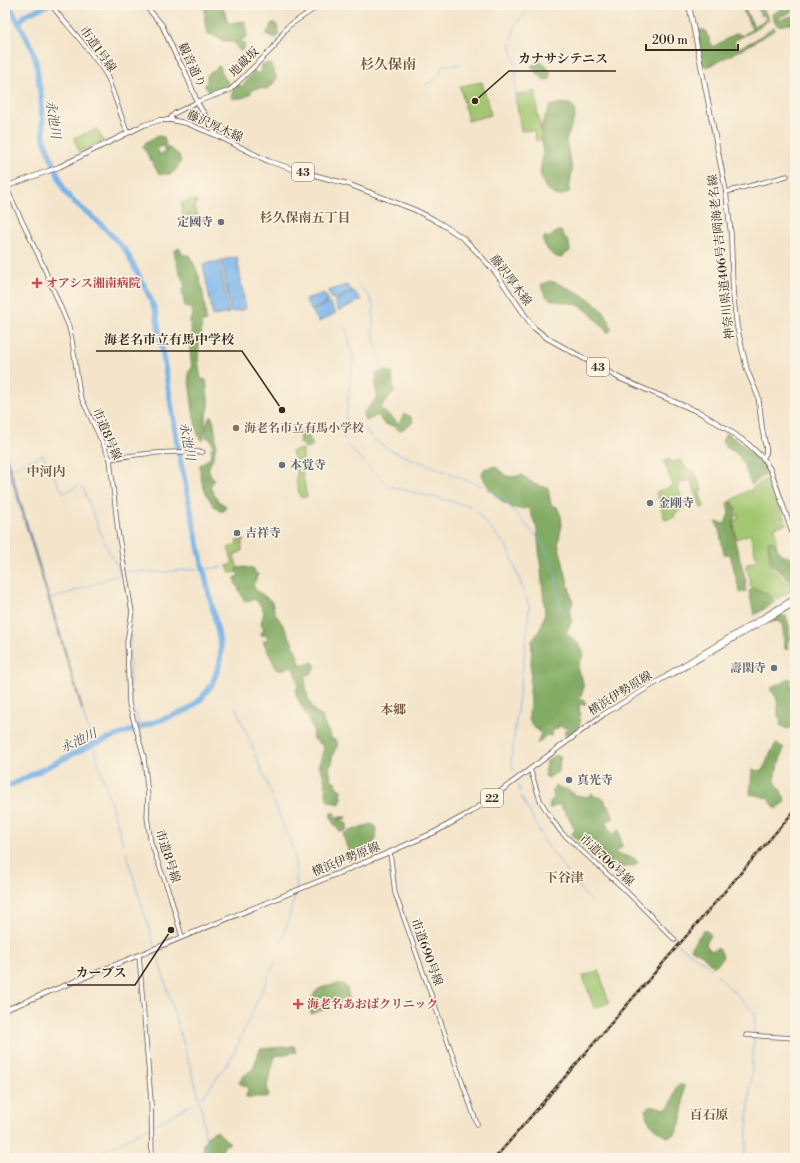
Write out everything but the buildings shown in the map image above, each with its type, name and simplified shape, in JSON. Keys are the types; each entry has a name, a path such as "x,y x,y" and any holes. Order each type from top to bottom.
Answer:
{"main road":[{"name":"観音通り","path":"145,5 162,24 177,58 185,71 197,102 218,136"},
{"name":"神奈川県道406号吉岡海老名線","path":"689,5 726,192 731,235 733,293 737,327 747,370 758,396 766,448 766,453 763,458"},
{"name":"藤沢厚木線","path":"5,186 59,167 127,132 154,122 171,120 186,123 218,136 268,161 348,184 414,210 436,221 464,240 491,267 533,327 547,338 621,379 701,413 732,432 748,444 763,458 772,474 795,540"},
{"name":"横浜伊勢原線","path":"5,1010 390,852 435,832 471,812 494,796 604,714 795,598"},
{"name":"横浜伊勢原線","path":"667,676 795,603"}],"street":[{"name":"地蔵坂","path":"171,120 172,115 175,113 197,102 230,90 273,48 284,30 320,5"},
{"name":"市道1号線","path":"51,6 104,71 108,78 127,132"},
{"path":"726,192 787,176"},
{"name":"市道8号線","path":"5,186 42,263 69,327 80,395 110,459 118,532 132,612 127,634 129,704 144,757 149,836 170,895 182,937"},
{"path":"110,459 143,453 174,451 203,452"},
{"name":"市道706号線","path":"530,769 536,788 548,815 561,832 626,891 675,940"},
{"name":"市道690号線","path":"390,852 395,893 477,1124"},
{"path":"139,955 152,1101 152,1158"},
{"path":"746,1035 795,1038"}],"green space":[{"path":"218,5 223,7 228,23 245,21 247,37 241,40 245,45 244,49 240,51 233,42 226,42 207,33 204,16 206,6"},
{"path":"756,5 762,5 769,20 734,41 737,49 755,40 774,27 775,30 741,50 707,67 703,65 697,31 705,30 713,47 737,33 742,36 752,29 743,10 745,9 754,26 766,20 764,15 761,16"},
{"path":"789,5 795,5 795,9 778,19 780,20 791,16 795,17 795,23 778,26 774,21 772,14"},
{"path":"272,23 275,23 278,28 278,36 276,38 267,35"},
{"path":"543,62 550,71 550,79 544,80 532,68 532,65"},
{"path":"270,63 277,78 272,85 266,89 254,89 244,97 235,99 231,97 233,89 238,83 242,87 254,71 258,74 261,70 261,65"},
{"path":"220,66 222,73 230,86 226,90 212,95 204,85 207,83 207,75"},
{"path":"482,82 491,115 468,121 460,86"},
{"path":"536,91 537,109 542,139 536,141 534,130 521,131 516,95"},
{"path":"561,103 569,104 574,107 575,116 566,141 572,169 569,192 561,196 554,195 545,187 540,173 543,155 541,126 550,106"},
{"path":"97,129 104,141 79,152 74,138"},
{"path":"158,136 164,137 166,145 169,148 165,151 163,146 157,148 160,155 170,148 179,155 181,161 176,170 171,174 159,174 143,147 146,142"},
{"path":"196,200 197,204 194,206 198,215 183,216 181,203"},
{"path":"557,231 561,231 569,243 570,251 560,258 549,252 543,241 545,236 549,238"},
{"path":"179,248 183,255 189,255 197,270 202,286 205,304 206,321 201,323 202,339 199,345 198,354 201,379 206,380 209,407 205,420 203,441 198,435 193,412 188,373 192,368 189,344 192,337 190,320 193,316 192,308 185,308 182,290 185,286 178,269 174,251"},
{"path":"550,281 588,298 597,305 609,321 611,330 608,333 584,308 571,303 552,300 547,297 541,285"},
{"path":"386,370 392,374 394,392 380,408 399,424 404,414 410,416 413,422 400,431 393,426 384,424 378,415 366,421 363,416 364,412 378,397 375,386 377,373"},
{"path":"211,416 214,423 216,447 208,469 214,480 210,487 218,501 226,506 224,511 219,511 207,496 202,484 200,471 200,465 212,454 211,450 213,445 210,439 206,437 207,424"},
{"path":"299,430 307,433 313,445 311,447 305,448 303,444 299,443 300,434 297,431"},
{"path":"726,433 755,455 768,473 751,485 739,455 726,448 722,442"},
{"path":"303,449 303,460 295,461 292,451"},
{"path":"669,459 671,463 680,460 688,470 695,472 702,490 699,491 704,507 701,508 691,479 677,484 685,508 674,514 675,517 665,520 656,492 673,486 664,460"},
{"path":"301,466 307,497 300,497 296,479 296,467"},
{"path":"495,466 506,476 512,477 522,475 534,484 548,488 551,505 557,507 561,516 562,525 558,543 573,603 570,615 573,619 566,633 579,645 584,655 578,668 583,686 579,699 585,701 586,704 578,705 580,707 579,710 581,714 579,718 579,726 575,731 566,736 564,733 568,726 564,728 558,725 558,728 553,730 551,736 545,735 545,737 537,744 541,733 538,731 538,728 536,729 532,726 529,718 532,640 541,627 545,612 537,529 529,508 514,508 501,501 487,484 482,473 484,469"},
{"path":"770,477 786,524 775,527 777,549 773,541 768,542 770,566 795,588 778,598 771,597 749,586 751,581 746,567 747,564 757,560 750,534 736,539 734,521 738,519 738,513 732,500 748,490 751,492 752,488"},
{"path":"731,501 735,509 736,516 733,521 735,541 746,581 746,591 740,593 730,554 724,554 716,522 725,524 729,513 727,503"},
{"path":"244,539 242,542 242,551 234,555 239,572 230,573 227,566 233,563 228,548 237,544 236,541"},
{"path":"768,541 773,541 781,554 795,558 795,586 772,565"},
{"path":"238,568 253,568 255,573 258,574 253,584 255,589 272,602 275,613 296,650 301,666 313,662 316,667 314,671 305,676 307,694 314,710 323,717 323,721 332,739 338,744 332,757 332,764 329,767 331,780 336,782 337,788 341,790 342,797 340,804 329,802 327,799 324,777 319,764 324,748 312,736 314,731 296,695 296,690 298,687 295,673 291,666 282,670 277,670 263,641 268,639 267,636 262,636 261,633 264,629 261,623 264,612 259,603 254,599 245,602 235,582 235,578 239,575 236,571"},
{"path":"753,588 765,593 775,601 754,615 749,591"},
{"path":"781,616 786,616 789,625 790,640 787,642 788,649 786,650 784,647 783,628 780,621 770,622"},
{"path":"789,678 792,681 790,683 795,690 795,725 788,729 780,725 781,720 778,716 778,702 771,691 771,688 778,683 781,684"},
{"path":"776,743 784,748 774,779 784,797 785,802 776,809 768,798 750,794 752,770 763,771"},
{"path":"556,755 561,758 559,762 559,771 547,779 545,775 547,761"},
{"path":"557,786 560,789 566,789 576,795 589,797 590,794 593,794 596,797 600,797 605,800 605,804 610,808 613,817 613,819 610,819 607,823 608,829 614,834 619,829 622,847 614,853 634,858 638,862 636,865 620,868 606,866 573,836 572,833 575,830 571,821 559,804 551,808 549,807 554,798 552,792 554,787"},
{"path":"333,812 336,819 337,817 346,817 345,819 338,819 347,824 347,829 344,832 339,831 333,823 330,814"},
{"path":"371,824 374,825 376,829 376,839 374,843 362,850 359,856 350,856 343,835 347,832"},
{"path":"703,931 707,931 711,935 706,943 708,948 712,951 718,948 723,957 718,964 713,966 702,955 690,948"},
{"path":"599,971 609,1003 594,1008 583,976"},
{"path":"336,984 343,984 347,988 349,997 329,1008 311,1014 310,1008 312,998 316,991"},
{"path":"294,1046 296,1052 275,1056 267,1086 269,1097 246,1097 248,1088 239,1083 242,1077 253,1069 260,1049"},
{"path":"679,1085 684,1085 682,1120 676,1133 668,1137 650,1123 645,1110 650,1106 665,1109 668,1107 673,1100 676,1087"},
{"path":"216,1131 230,1143 224,1146 219,1158 211,1158 206,1155 203,1145 209,1134"}],"water":[{"path":"237,257 246,309 231,312 221,260"},
{"path":"219,261 229,313 213,316 203,264"},
{"path":"346,285 353,291 336,299 332,299 328,291"},
{"path":"354,291 361,300 339,311 334,302"},
{"path":"324,293 329,301 311,310 305,299"},
{"path":"330,304 336,313 319,322 312,311"},
{"path":"5,450 83,710 5,457"}],"waterway":[{"name":"永池川","path":"5,788 91,745 189,709 201,699 212,684 220,663 221,648 180,459 156,313 147,291 126,251 104,227 71,199 64,190 44,140 41,97 36,61 32,48 9,5"},
{"path":"19,24 25,15 48,5"},
{"path":"512,39 515,25 526,12 529,5"},
{"path":"511,43 516,65"},
{"path":"426,85 439,76 442,65 459,65"},
{"path":"515,103 516,70"},
{"path":"201,106 206,113"},
{"path":"216,129 222,134 244,142 251,149"},
{"path":"358,285 372,303 374,336 381,361 382,371"},
{"path":"344,438 353,357 346,328"},
{"path":"366,430 374,440 392,451 482,486"},
{"path":"347,445 388,486 470,506"},
{"path":"12,468 43,455 63,493 79,486"},
{"path":"83,488 102,537"},
{"path":"487,489 503,499 544,546 556,576 558,597 562,612"},
{"path":"476,511 506,546 529,606 511,760 514,771"},
{"path":"103,540 122,576"},
{"path":"208,569 223,567"},
{"name":"永池川","path":"199,569 206,568"},
{"path":"127,571 162,572 196,569"},
{"path":"51,599 119,574"},
{"path":"131,635 129,644 130,691 132,708 136,713 139,727"},
{"path":"236,708 254,751"},
{"path":"82,709 123,843"},
{"path":"255,754 272,796"},
{"path":"518,786 520,791"},
{"path":"521,796 549,848 585,895 593,902"},
{"path":"273,800 293,849"},
{"path":"126,852 154,945"},
{"path":"294,852 297,889"},
{"path":"282,941 296,892"},
{"path":"675,943 704,962 711,969"},
{"path":"156,951 198,1093 208,1158"},
{"path":"203,1097 232,1057 275,962"},
{"path":"717,975 755,1013 754,1033"},
{"path":"745,1158 754,1038"},
{"path":"154,1125 192,1104"},
{"path":"92,1158 151,1126"}],"railway":[{"path":"495,1158 795,810"}],"place":[{"name":"カナサシテニス","path":"475,101"},
{"name":"定國寺","path":"221,222"},
{"name":"オアシス湘南病院","path":"37,283"},
{"name":"海老名市立有馬中学校","path":"282,410"},
{"name":"海老名市立有馬小学校","path":"236,428"},
{"name":"本覚寺","path":"282,465"},
{"name":"金剛寺","path":"650,503"},
{"name":"吉祥寺","path":"237,533"},
{"name":"壽閑寺","path":"774,668"},
{"name":"真光寺","path":"569,780"},
{"name":"カーブス","path":"171,930"},
{"name":"海老名あおばクリニック","path":"298,1004"}],"district":[{"name":"杉久保南","path":"388,64"},
{"name":"杉久保南五丁目","path":"305,217"},
{"name":"中河内","path":"46,471"},
{"name":"本郷","path":"393,709"},
{"name":"下谷津","path":"564,877"},
{"name":"百石原","path":"709,1114"}]}
